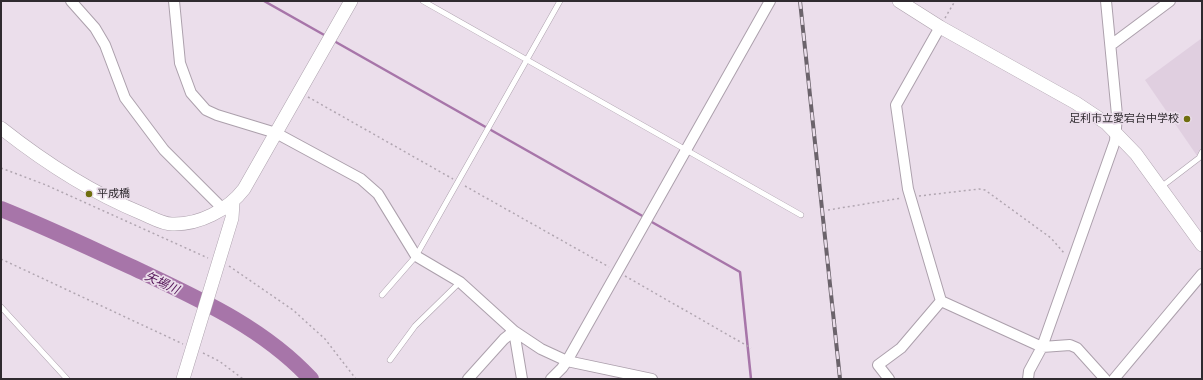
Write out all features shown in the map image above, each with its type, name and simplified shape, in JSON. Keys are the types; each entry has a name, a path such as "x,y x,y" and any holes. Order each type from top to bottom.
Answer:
{"street":[{"path":"71,1 95,28 105,45 125,98 164,150 228,205 232,218 183,379"},
{"path":"174,1 180,63 191,93 206,110 217,115 276,133 370,186 378,194 416,256 460,282 514,331 541,349 567,360 652,379"},
{"path":"1,128 21,144 90,189 116,203 159,221 171,224 185,224 202,219 228,205 251,178 351,1"},
{"path":"551,379 562,368 567,360 770,1"},
{"path":"899,1 940,27 1076,102 1116,132 1161,187 1202,245"},
{"path":"1028,379 1029,371 1042,347 1115,141 1117,116 1106,1"},
{"path":"1111,45 1170,1"},
{"path":"940,27 896,105 910,197 941,301 1042,347 1070,345 1077,348 1105,379"},
{"path":"1114,379 1202,274"},
{"path":"889,379 878,365 901,348 941,301"},
{"path":"468,379 504,339 514,331"},
{"path":"514,331 522,379"}],"lane":[{"path":"423,1 801,215"},
{"path":"382,295 416,256 560,1"},
{"path":"1161,187 1199,158 1202,152"},
{"path":"390,360 415,326 460,282"},
{"path":"1,307 67,379"}],"path":[{"path":"940,27 955,1"},
{"path":"299,92 751,348"},
{"path":"1,168 46,185 205,257"},
{"path":"828,210 910,197 979,189 985,190 1051,238 1072,262"},
{"path":"1,259 192,346 219,361 243,379"},
{"path":"231,267 294,310 325,340 356,379"}],"shaded area":[{"name":"足利市立愛宕台中学校","path":"1202,38 1202,163 1145,80"}],"waterway":[{"path":"264,1 326,36"},
{"path":"334,41 646,218"},
{"name":"矢場川","path":"1,209 134,268 228,315 272,344 311,379"},
{"path":"650,221 740,272 751,379"}],"railway":[{"path":"800,1 840,379"}],"place":[{"name":"足利市立愛宕台中学校","path":"1187,119"},
{"name":"平成橋","path":"89,194"}]}
